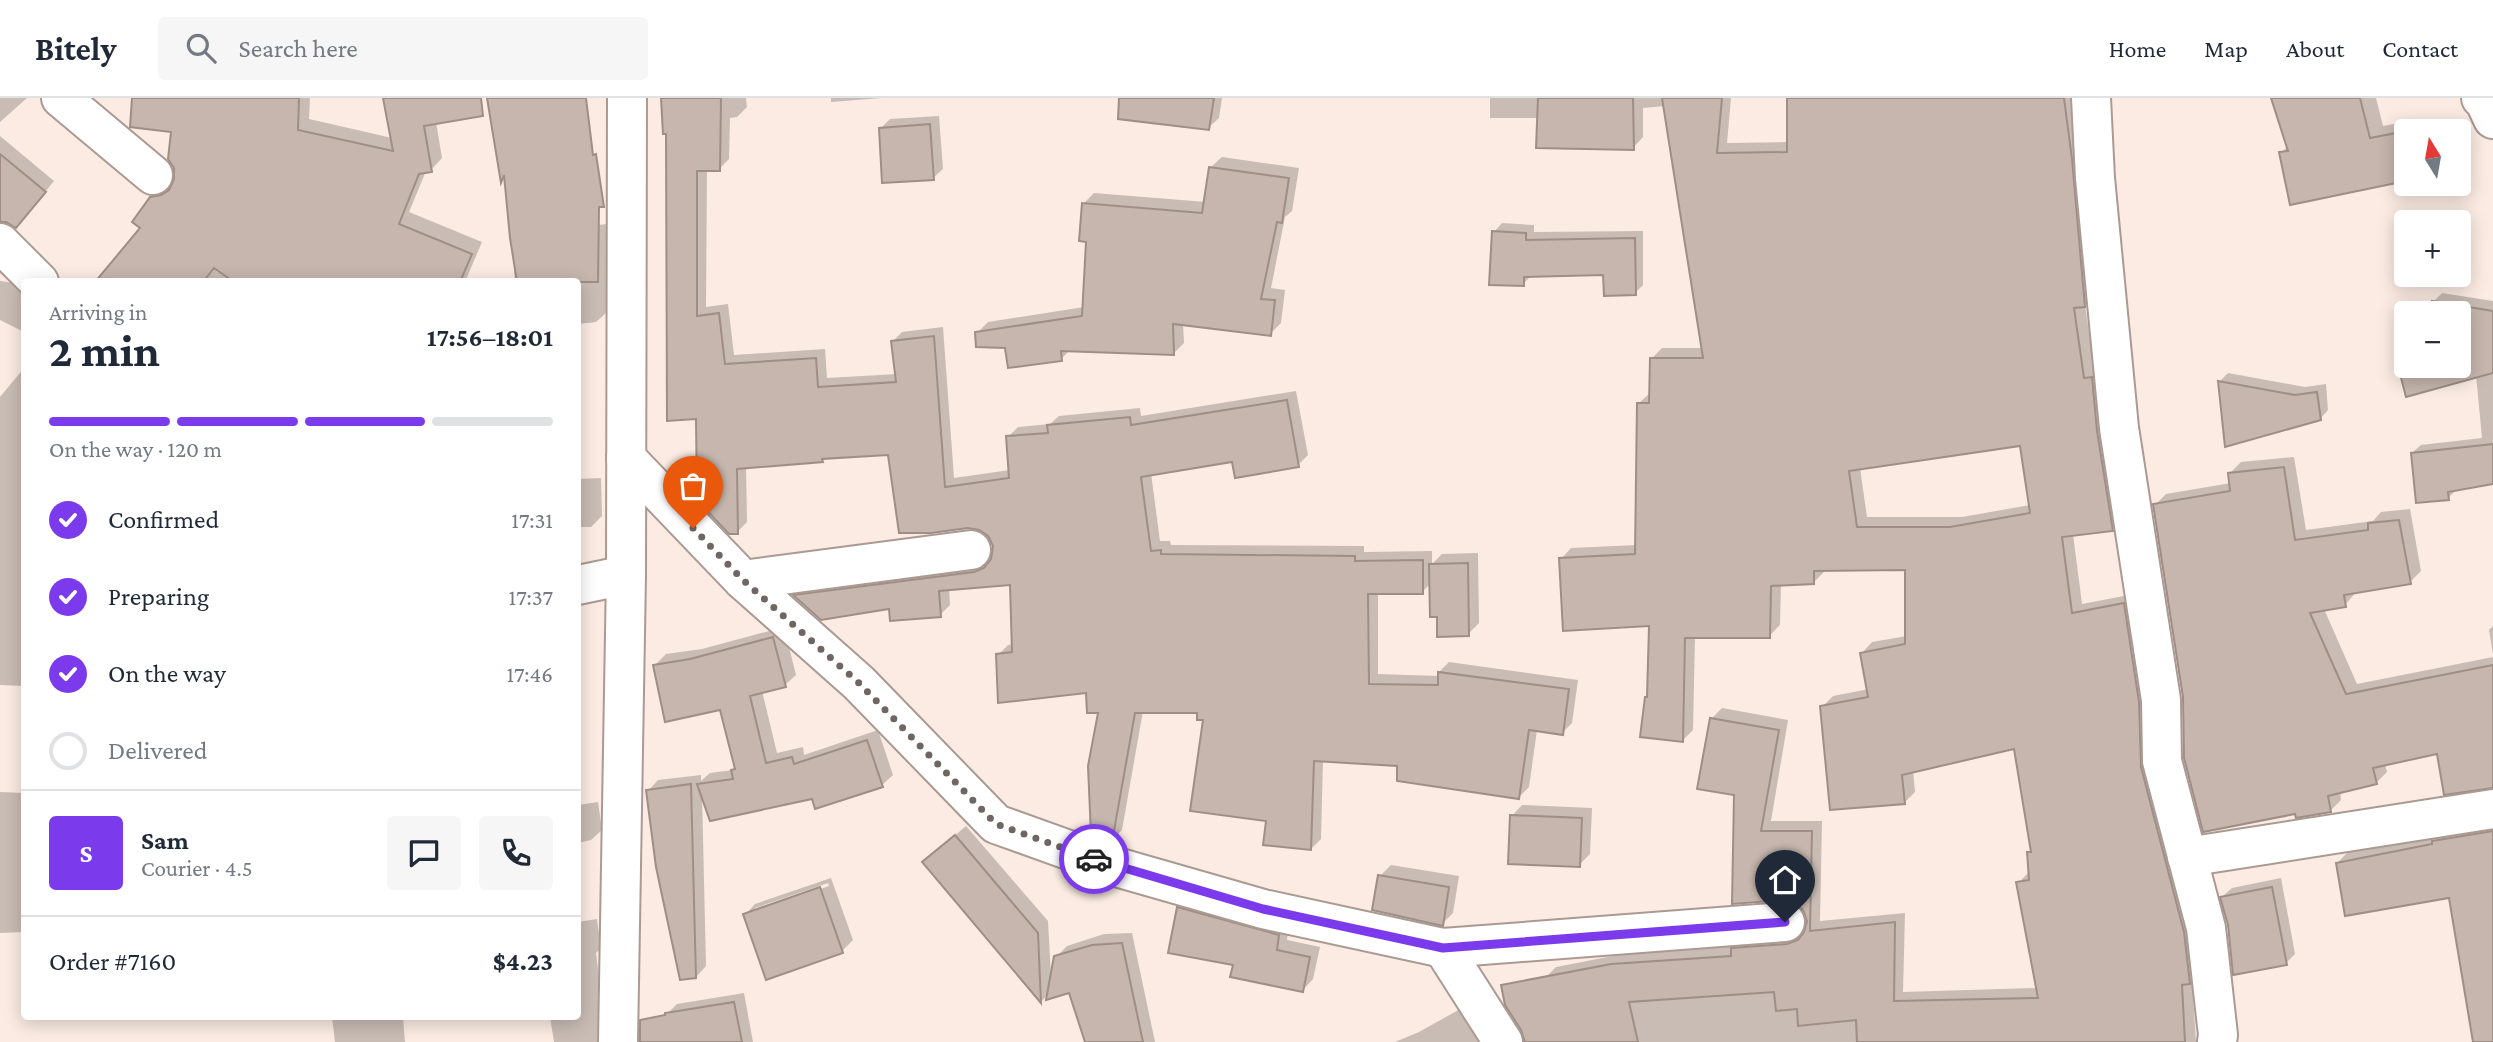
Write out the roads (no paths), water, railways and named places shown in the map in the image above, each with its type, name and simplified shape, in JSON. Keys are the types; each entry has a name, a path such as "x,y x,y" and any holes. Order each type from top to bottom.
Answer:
{"street":[{"path":"61,98 153,175"},
{"path":"618,1042 625,575 627,98"},
{"path":"2091,98 2095,178 2119,428 2161,700 2162,761 2206,928 2217,1042"},
{"path":"2481,98 2493,119"},
{"path":"4,256 34,278"},
{"path":"626,458 743,580 859,683 996,824 1113,866 1263,909 1443,948 1785,922"},
{"path":"743,580 971,550"},
{"path":"581,584 625,575"},
{"path":"2187,858 2493,809"},
{"path":"1443,948 1503,1042"}]}
